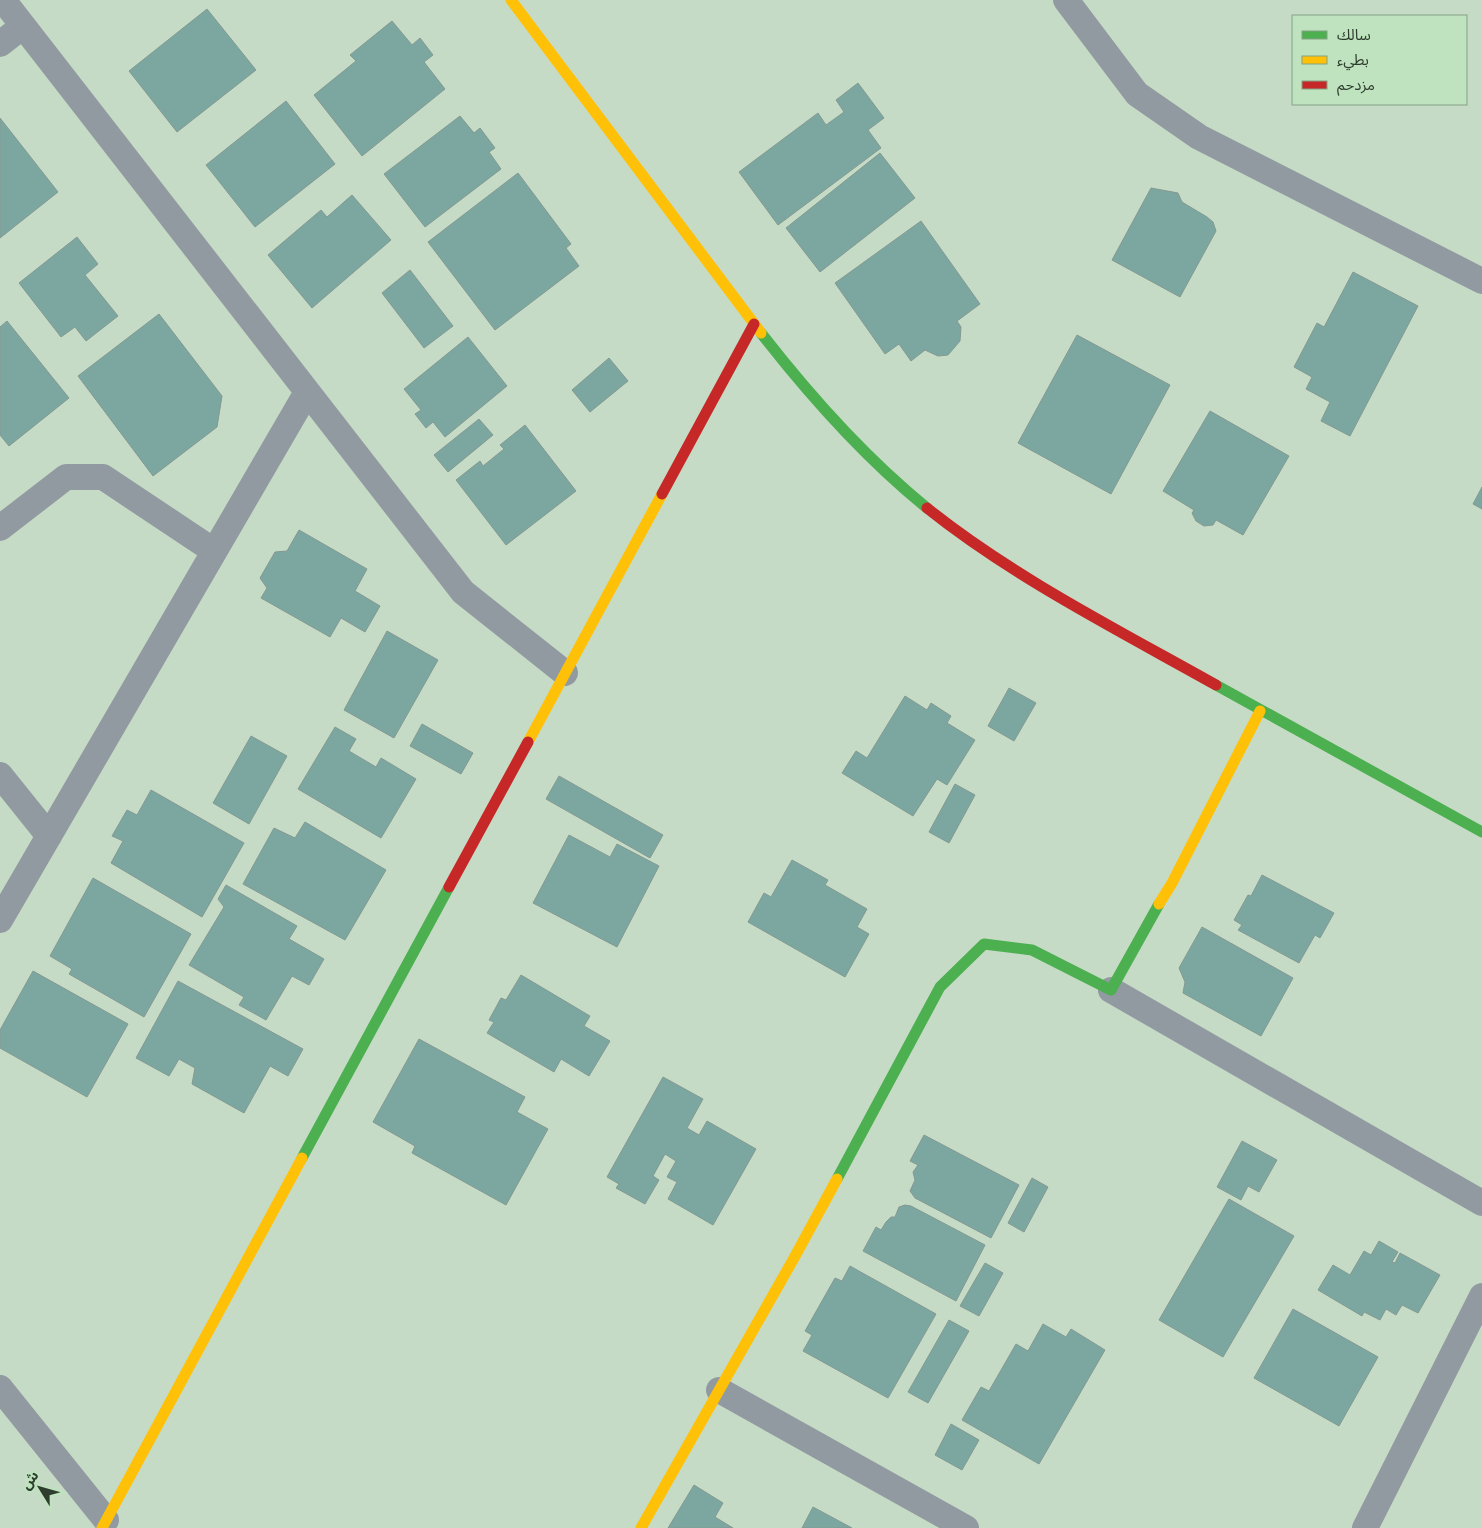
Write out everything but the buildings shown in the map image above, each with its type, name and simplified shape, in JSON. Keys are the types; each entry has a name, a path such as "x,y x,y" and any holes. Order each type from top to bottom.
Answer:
{"street":[{"path":"3,0 462,592 565,672"},
{"path":"511,0 754,324 817,401 855,443 907,491 954,529 1000,561 1260,711 1482,832"},
{"path":"1066,0 1137,94 1199,137 1482,281"},
{"path":"0,44 23,26"},
{"path":"0,1388 104,1524 754,324"},
{"path":"0,920 307,392"},
{"path":"0,528 66,477 103,477 214,551"},
{"path":"1111,990 1172,883 1260,711"},
{"path":"0,775 49,836"},
{"path":"641,1528 798,1249 940,987 984,944 1032,950 1111,990 1482,1203"},
{"path":"1364,1528 1482,1296"},
{"path":"719,1390 966,1528"}],"traffic: fast":[{"path":"761,333 818,403 881,468 927,508"},
{"path":"1216,685 1482,832"},
{"path":"302,1158 449,887"},
{"path":"837,1179 940,987 984,944 1032,950 1111,990 1159,904"}],"traffic: slow":[{"path":"511,0 761,333"},
{"path":"528,742 662,494"},
{"path":"1159,904 1172,883 1260,711"},
{"path":"102,1528 302,1158"},
{"path":"641,1528 837,1179"}],"traffic: jam":[{"path":"662,494 754,324"},
{"path":"927,508 960,533 1031,580 1216,685"},
{"path":"449,887 528,742"}]}
